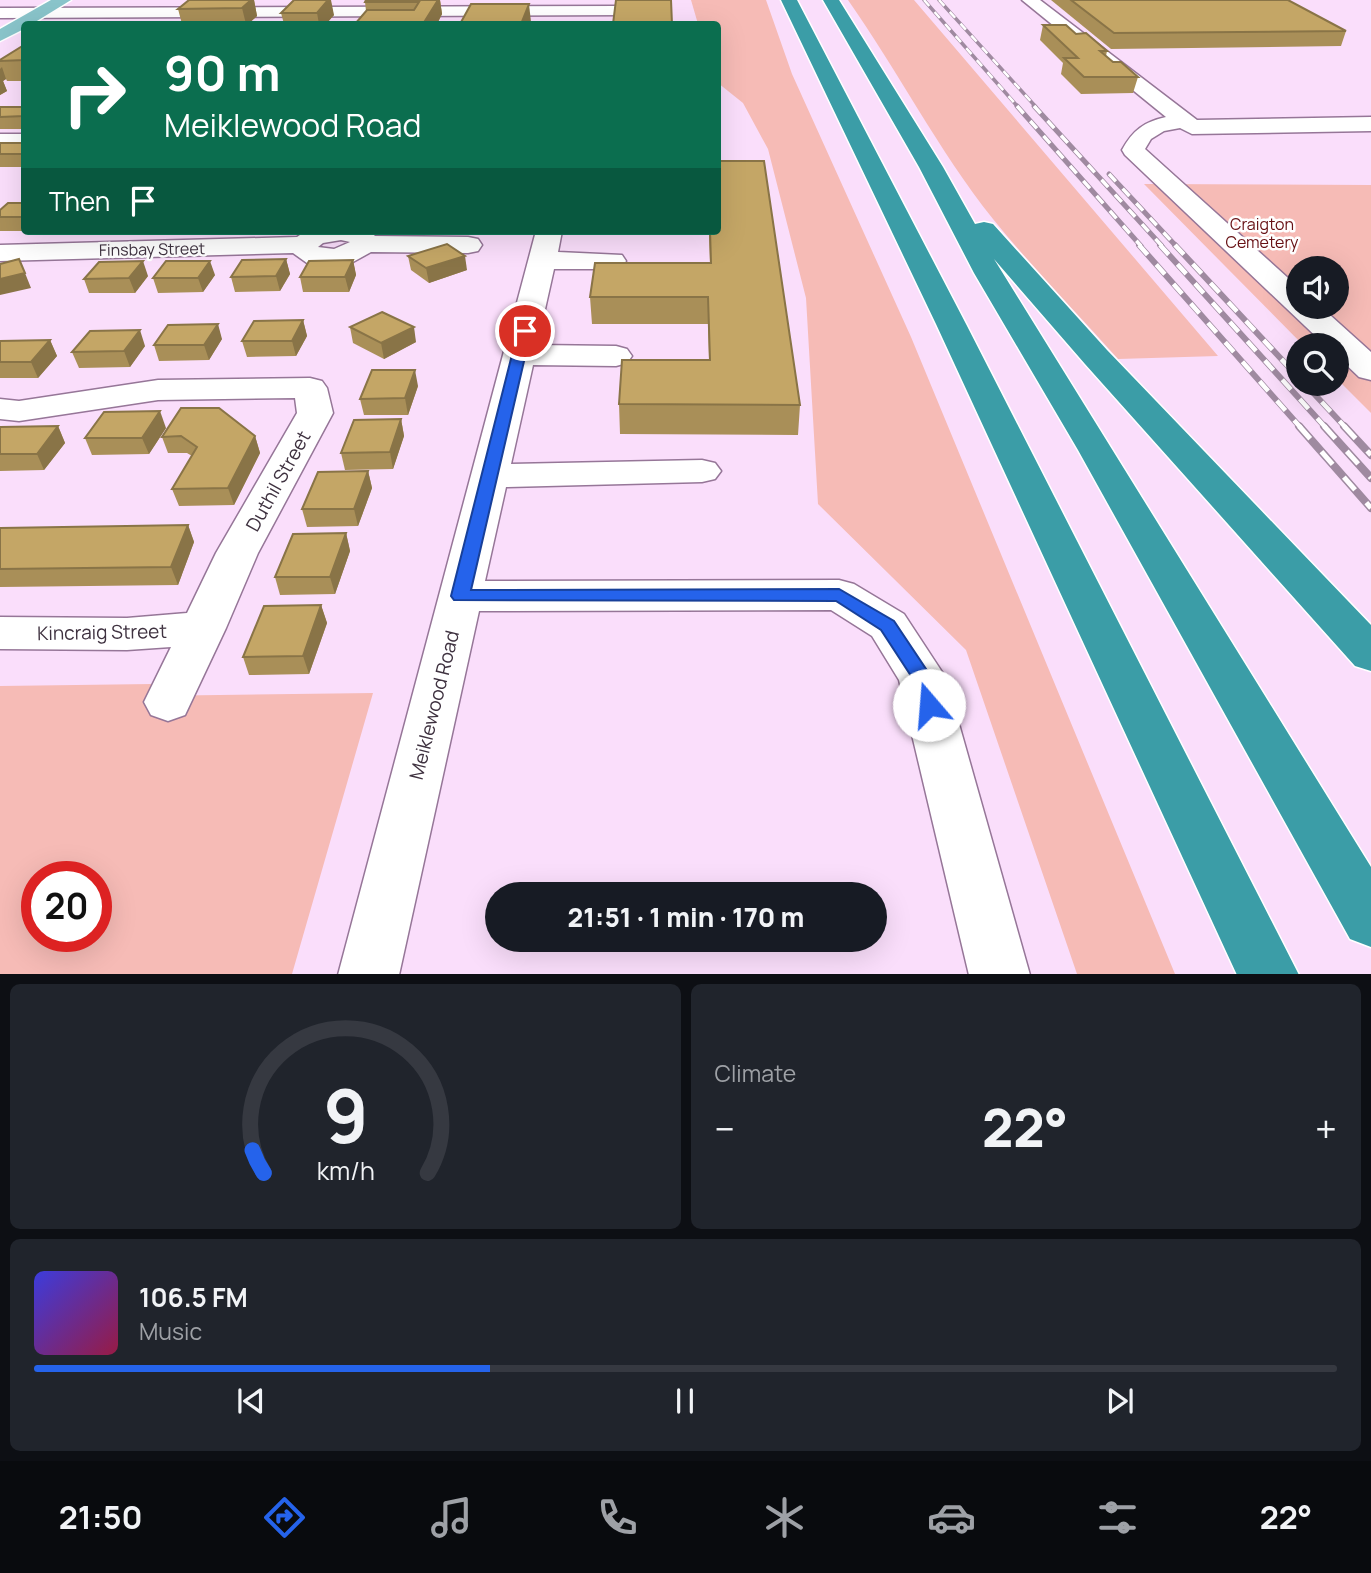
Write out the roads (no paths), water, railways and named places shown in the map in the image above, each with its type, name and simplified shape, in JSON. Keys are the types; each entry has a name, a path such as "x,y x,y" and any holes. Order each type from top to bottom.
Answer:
{"highway":[{"path":"789,0 957,336 1269,974"},
{"path":"831,0 931,167 995,284 1096,450 1371,919"},
{"path":"931,167 1096,357 1371,654"}],"main road":[{"path":"43,18 64,6 100,4"},
{"path":"0,36 21,27"},
{"path":"0,51 21,38"}],"street":[{"path":"100,4 505,0"},
{"path":"1030,0 1192,127 1371,124"},
{"path":"100,4 179,11 456,18 593,18 621,11"},
{"path":"164,21 179,11"},
{"path":"280,21 291,12"},
{"path":"0,13 43,18"},
{"path":"1184,121 1156,126 1142,132 1133,150 1286,292"},
{"path":"0,141 21,141"},
{"name":"Finsbay Street","path":"0,253 304,245 307,253 322,258 353,253 364,244 467,245"},
{"path":"546,246 612,261"},
{"name":"Meiklewood Road","path":"369,974 546,246"},
{"path":"1315,319 1371,370"},
{"path":"519,355 616,356"},
{"name":"Duthil Street","path":"0,409 19,411 158,390 310,388 315,413 237,553 168,702"},
{"path":"490,476 702,471"},
{"path":"460,596 839,595 888,625 922,678 1000,974"},
{"name":"Kincraig Street","path":"0,633 127,634 204,628"}],"railway":[{"path":"924,0 1018,107"},
{"path":"939,0 1036,107"},
{"path":"1017,106 1141,246"},
{"path":"1034,106 1162,246"},
{"path":"1109,174 1176,246"},
{"path":"1139,245 1301,428"},
{"path":"1160,245 1326,428"},
{"path":"1175,245 1286,364"},
{"path":"1316,396 1346,428"},
{"path":"1299,426 1371,508"},
{"path":"1324,426 1371,478"},
{"path":"1344,426 1371,455"}],"park label":[{"name":"Craigton Cemetery","path":"1262,233"}]}
